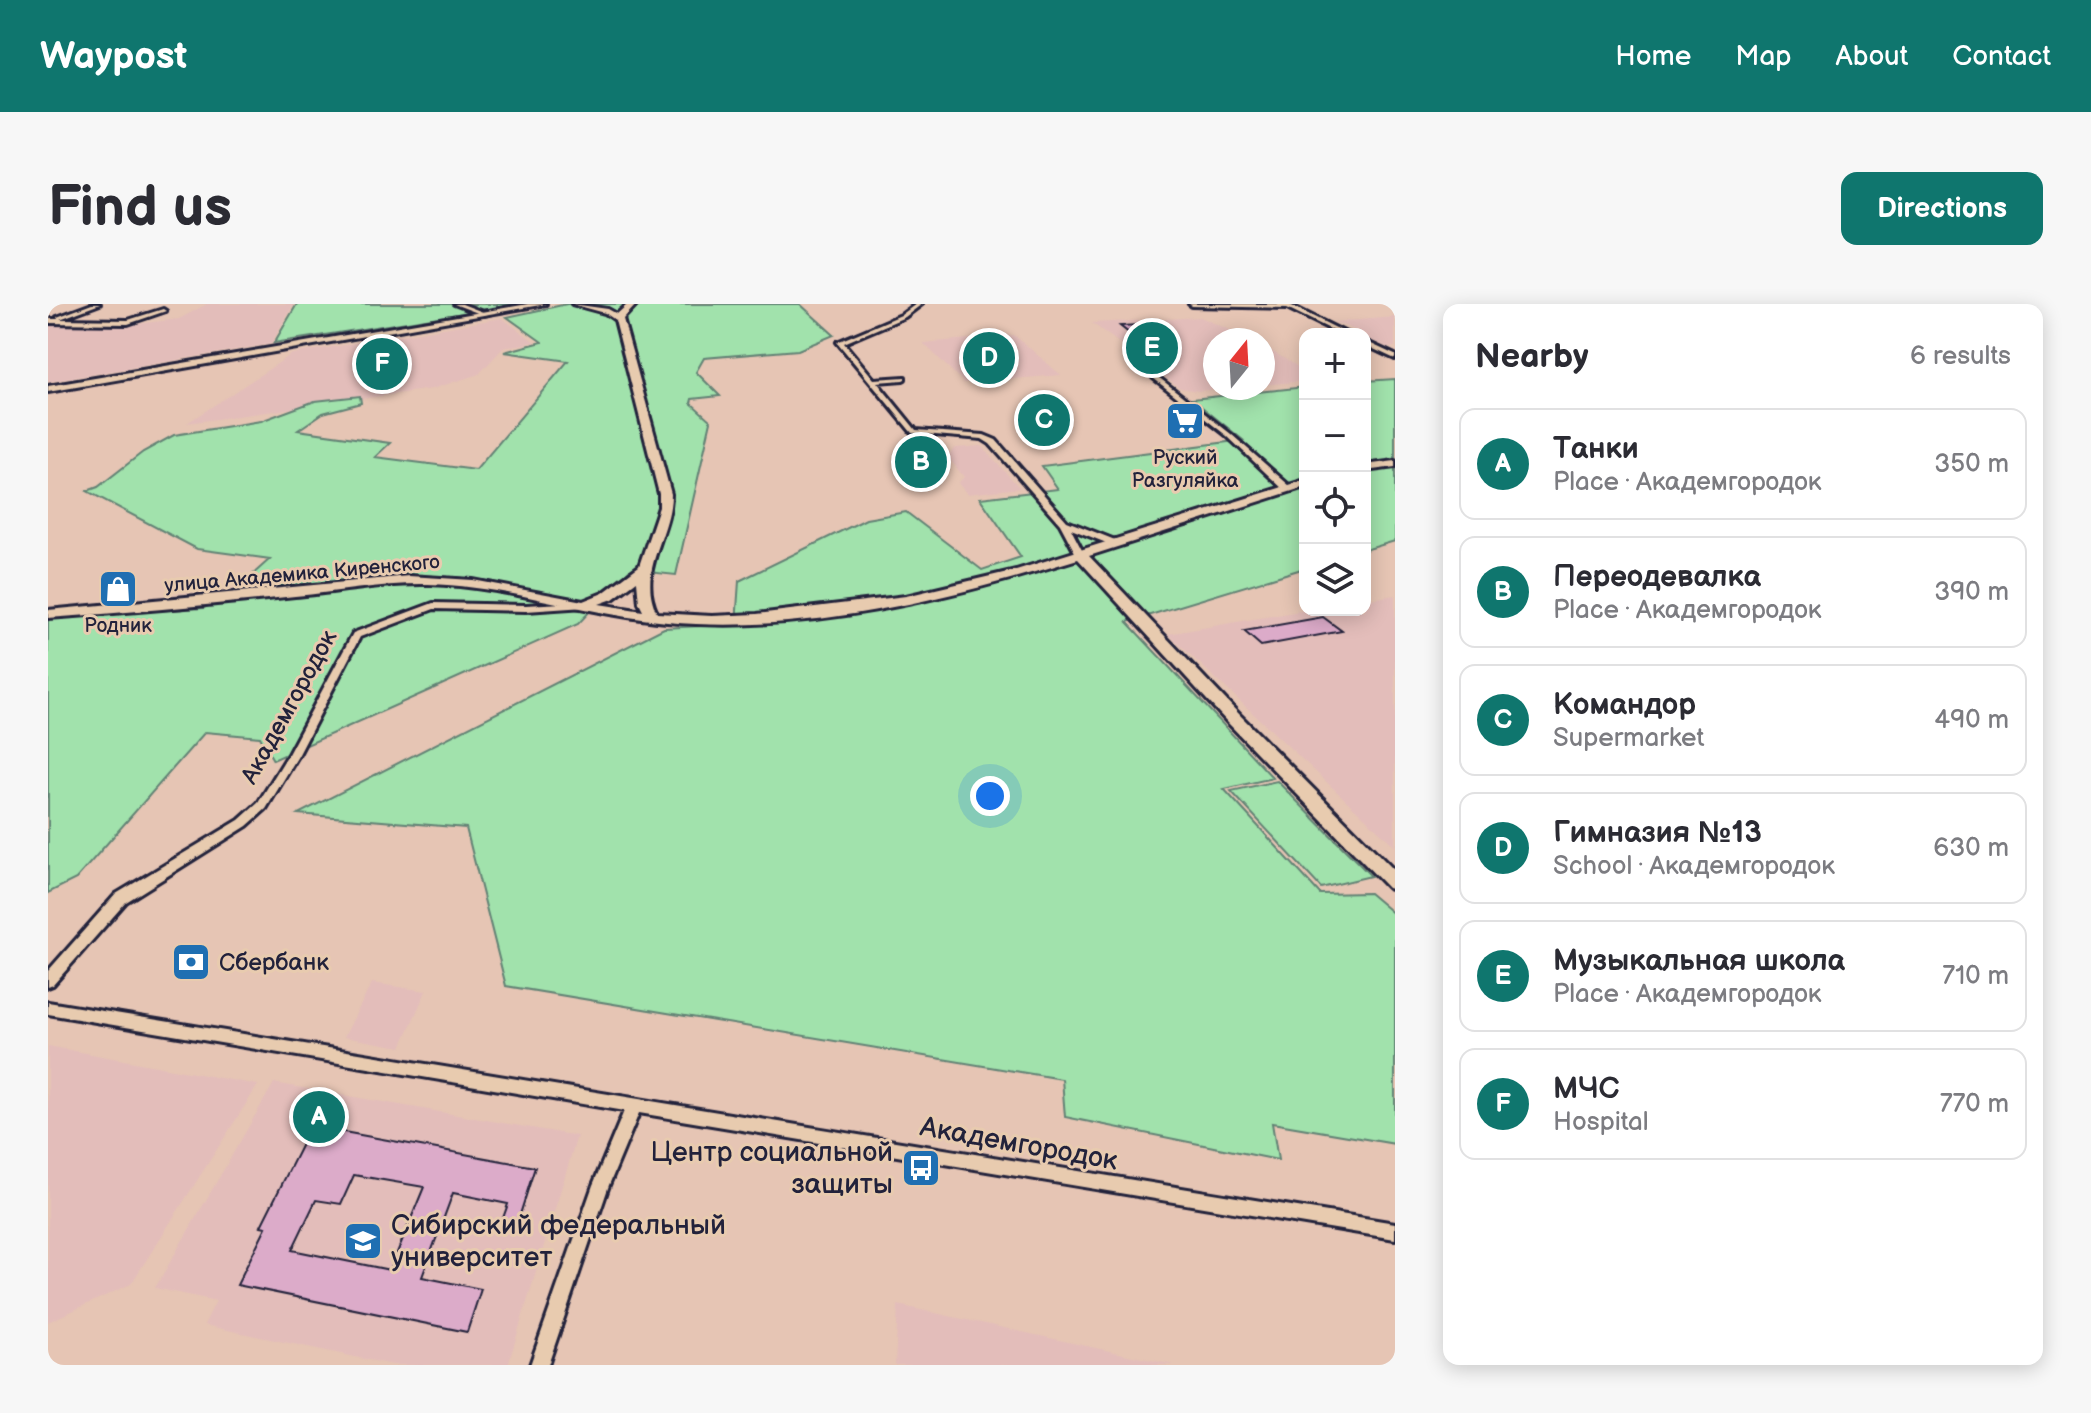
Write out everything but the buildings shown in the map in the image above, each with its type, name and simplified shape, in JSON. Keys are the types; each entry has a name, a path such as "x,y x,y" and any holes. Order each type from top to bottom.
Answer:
{"main road":[{"path":"48,389 542,304"},
{"path":"576,304 608,311 619,319 665,494 665,507 645,568 641,593 652,616"},
{"path":"619,319 623,311 633,304"},
{"path":"1371,467 1395,464"},
{"name":"улица Академика Киренского","path":"48,614 408,581 445,581 652,616 686,619 790,615 906,602 957,591 1299,485"},
{"path":"1080,554 1234,719 1395,883"},
{"path":"585,604 618,590 645,568"}],"street":[{"path":"50,321 97,304"},
{"path":"457,304 485,314"},
{"path":"919,304 903,316 840,342 914,432 984,437 993,442 1064,523 1080,554"},
{"path":"1192,304 1287,305 1333,328"},
{"path":"50,321 128,322 163,311"},
{"path":"1371,346 1392,355"},
{"path":"1155,377 1229,435 1287,488"},
{"path":"872,381 903,378"},
{"path":"1064,523 1112,542"},
{"name":"Академгородок","path":"48,981 121,898 243,823 262,806 356,635 433,606 526,608 585,604"},
{"name":"Академгородок","path":"48,1008 1395,1231"},
{"path":"539,1365 601,1185 634,1106"}],"shaded area":[{"path":"207,304 294,304 271,344 48,382 48,324 51,322 127,325 179,319"},
{"path":"1200,317 1225,328 1203,328 1203,391 1198,391 1180,388 1092,323"},
{"path":"1395,317 1395,347 1388,348 1371,340 1371,328 1350,328 1334,322"},
{"path":"502,318 535,342 503,348 479,374 432,389 187,423 292,354"},
{"path":"1014,335 1061,375 964,383 923,343"},
{"path":"1275,353 1299,367 1299,382 1275,384"},
{"path":"981,446 1020,488 967,494 958,483 964,477 947,456 955,448"},
{"path":"1395,595 1395,846 1168,634 1299,611 1299,616 1371,616 1371,599"},
{"path":"372,983 426,991 401,1047 344,1037"},
{"path":"48,1046 258,1085 131,1284 48,1322"},
{"name":"Сибирский федеральный университет","path":"274,1083 577,1136 508,1365 393,1365 204,1325 216,1301 155,1288"},
{"path":"898,1305 1174,1365 895,1365"}],"green space":[{"path":"297,304 520,304 274,343"},
{"path":"567,304 800,304 834,335 798,350 704,358 696,372 720,396 692,399 691,403 711,421 676,575 629,570 578,624 273,760 260,737 205,732 76,879 48,893 48,617 204,608 231,594 270,559 197,549 87,491 98,487 143,452 174,435 261,421 315,401 360,396 361,403 323,413 298,430 390,443 375,457 476,470 568,361 504,352 542,342 507,317"},
{"path":"1395,379 1395,541 1371,548 1371,400 1371,381"},
{"path":"1299,388 1299,570 1127,622 1273,778 1224,789 1320,894 1369,893 1395,915 1395,1144 1272,1123 1278,1160 1065,1117 1062,1079 506,986 466,828 298,814 664,628 736,624 739,581 866,519 906,512 982,570 1021,557 980,498 1058,489 1042,466 1243,440 1192,399 1275,400 1275,390"},
{"path":"1277,781 1371,876 1321,888 1231,791"}],"place":[{"name":"Музыкальная школа","path":"1152,348"},
{"name":"Гимназия №13","path":"989,358"},
{"name":"МЧС","path":"382,364"},
{"name":"Командор","path":"1044,420"},
{"name":"Руский Разгуляйка","path":"1185,421"},
{"name":"Переодевалка","path":"921,462"},
{"name":"Родник","path":"118,589"},
{"name":"Сбербанк","path":"191,962"},
{"name":"Танки","path":"319,1117"},
{"name":"Центр социальной защиты","path":"921,1168"},
{"name":"Сибирский федеральный университет","path":"363,1241"}]}
